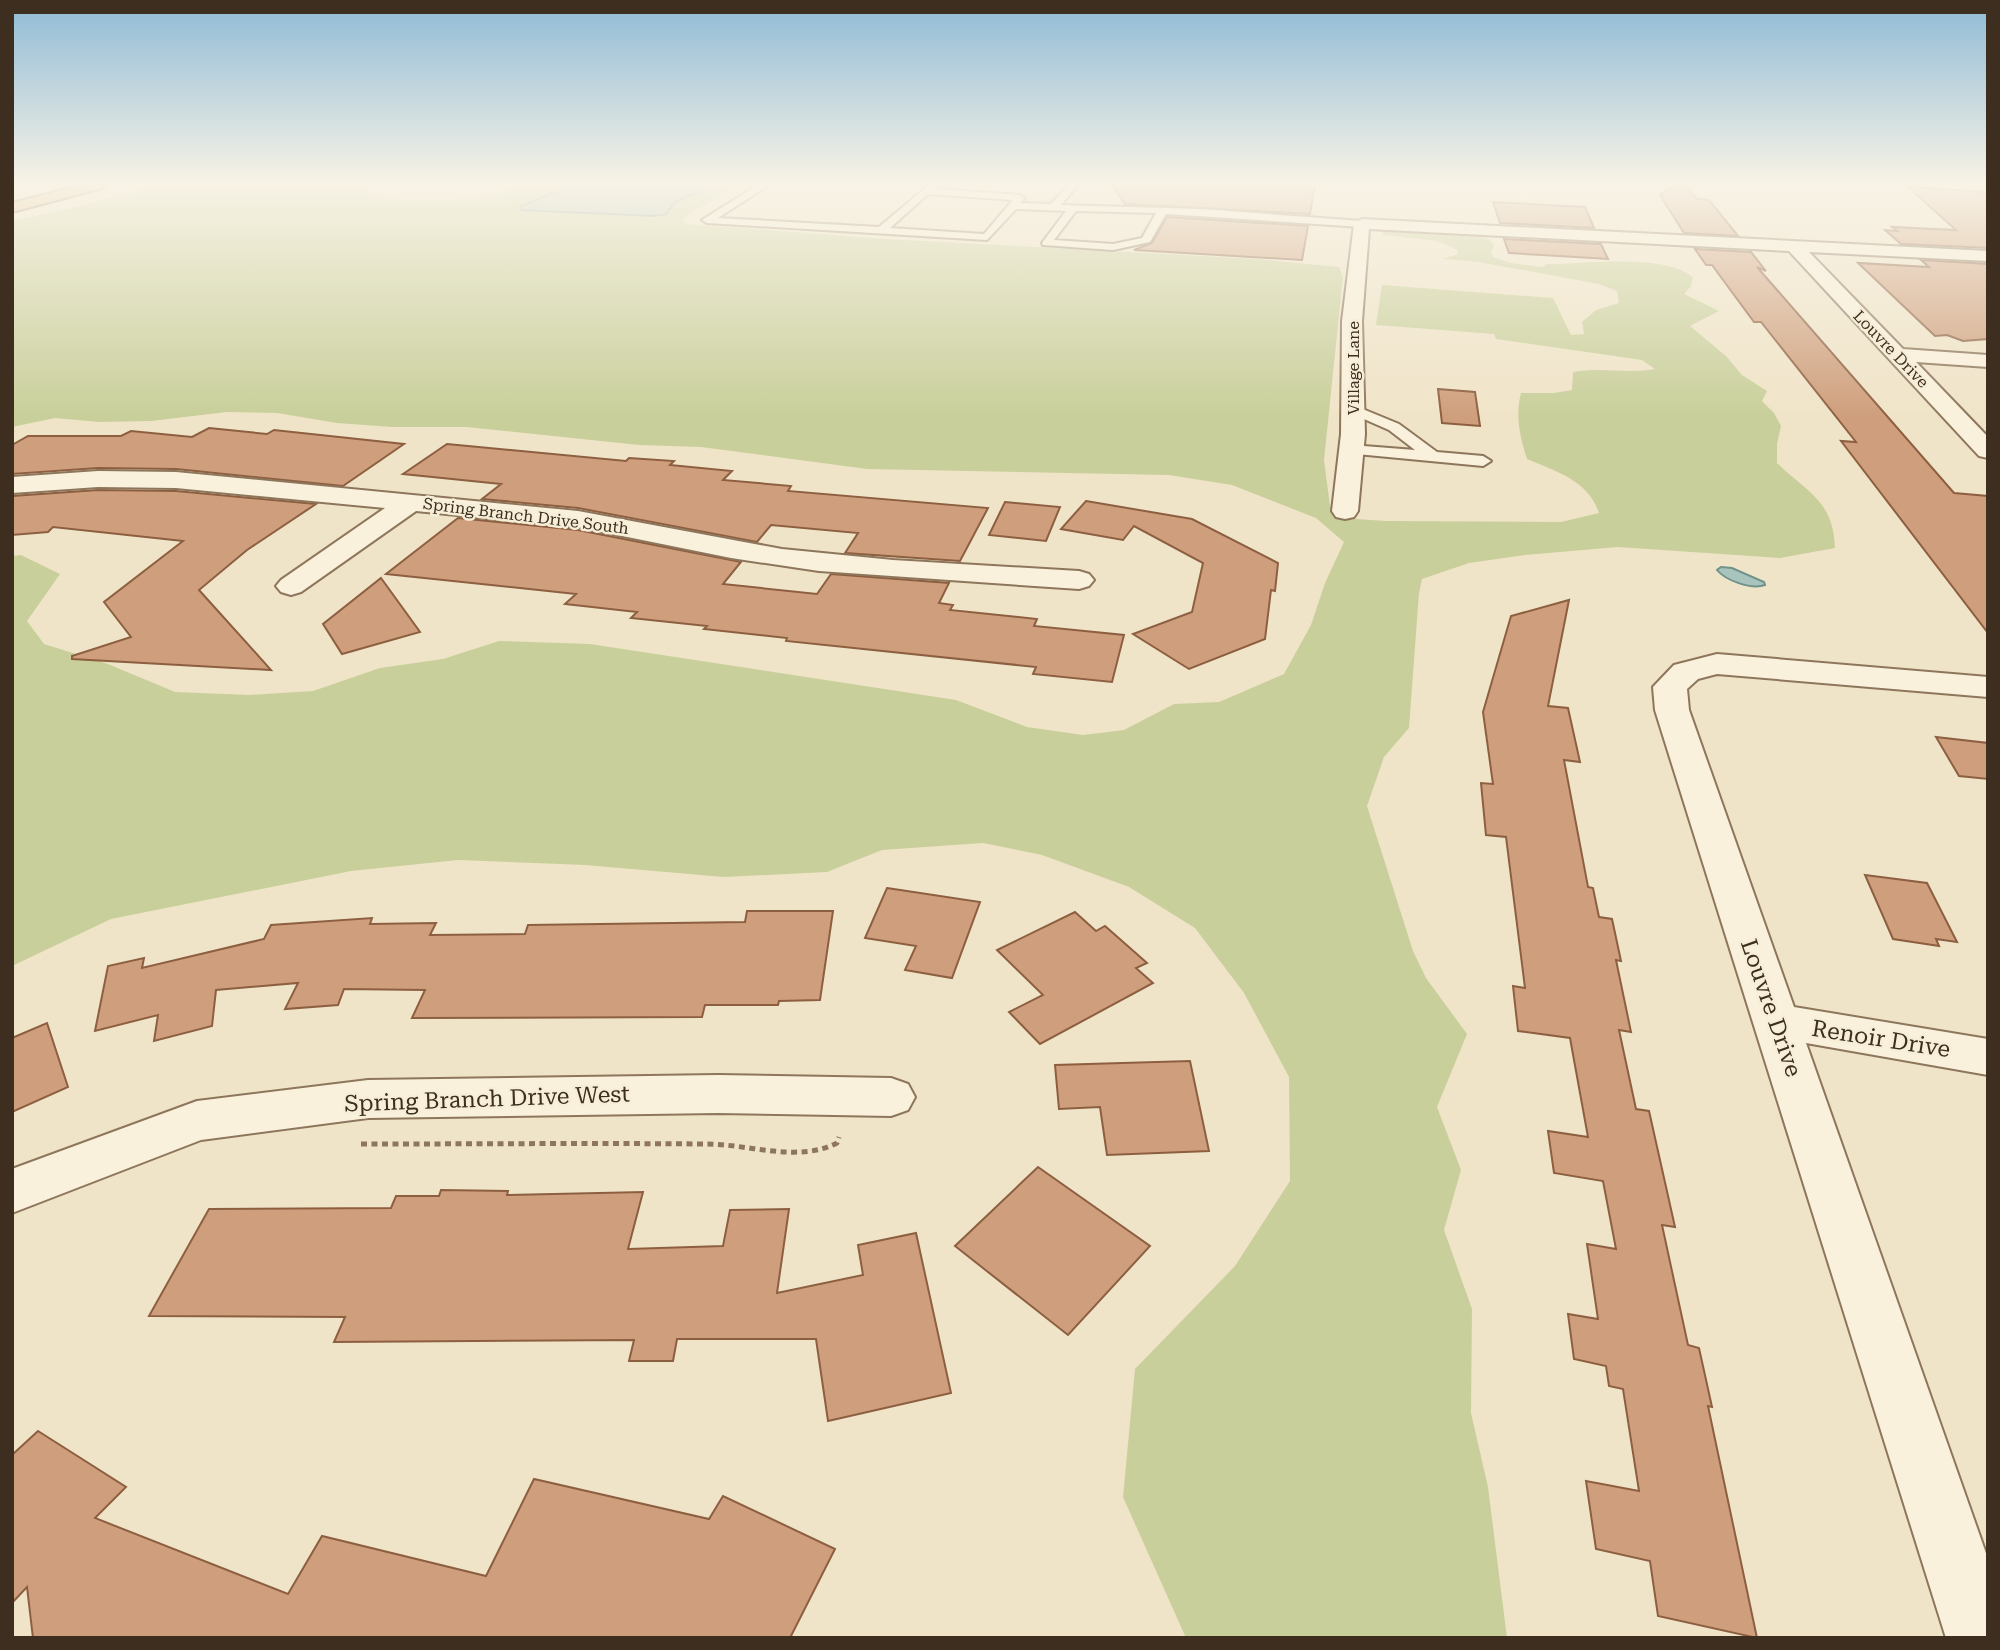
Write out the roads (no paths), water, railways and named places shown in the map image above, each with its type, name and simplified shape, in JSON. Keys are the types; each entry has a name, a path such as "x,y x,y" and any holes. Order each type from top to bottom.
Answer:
{"street":[{"name":"Village Lane","path":"1345,511 1353,409 1352,321 1358,262"},
{"name":"Louvre Drive","path":"1809,262 1988,452"},
{"path":"1897,355 1988,361"},
{"name":"Spring Branch Drive South","path":"12,485 98,479 176,480 578,519 628,527 724,549 836,565 1079,580"},
{"path":"291,586 410,503"},
{"name":"Louvre Drive","path":"1981,1638 1672,710 1670,687 1686,672 1717,664 1988,687"},
{"name":"Renoir Drive","path":"1775,1021 1988,1057"},
{"name":"Spring Branch Drive West","path":"12,1191 197,1121 368,1099 718,1094 872,1096"}],"lane":[{"path":"1353,409 1394,427 1433,456"},
{"path":"1351,450 1483,461"}],"water":[{"path":"1721,567 1732,568 1764,582 1765,585 1746,585 1732,580 1717,570"}]}
